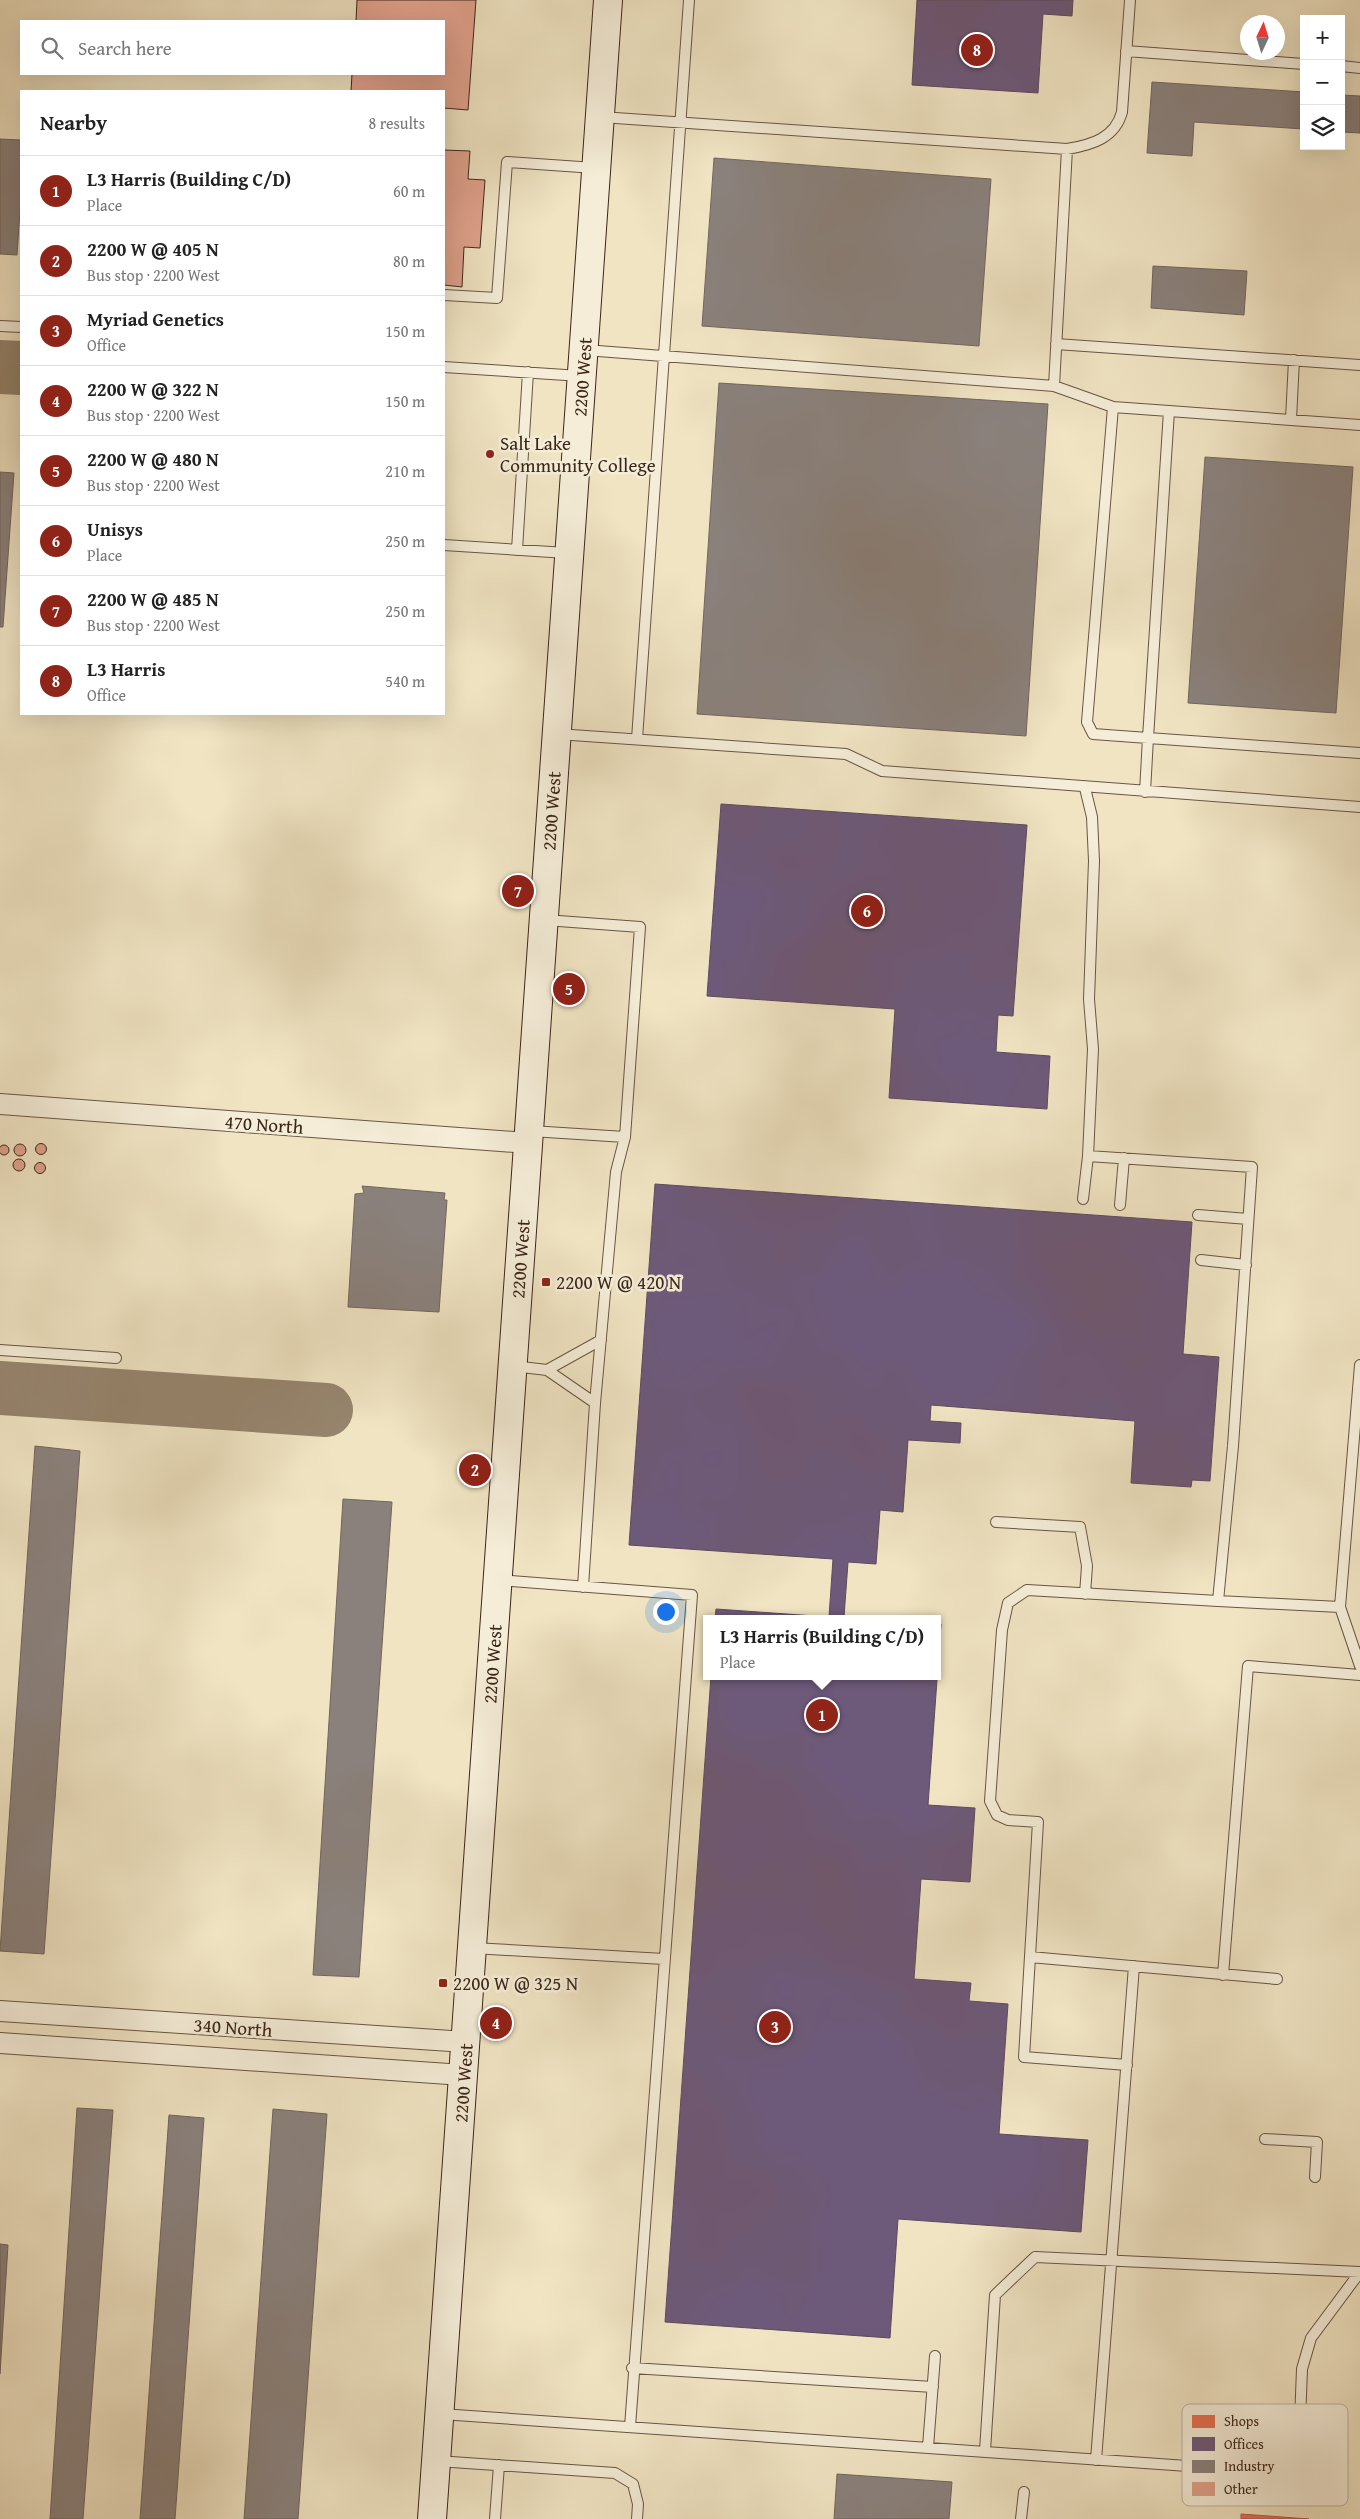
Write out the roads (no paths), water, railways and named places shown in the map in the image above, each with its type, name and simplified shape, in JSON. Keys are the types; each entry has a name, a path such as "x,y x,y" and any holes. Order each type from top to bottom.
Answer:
{"street":[{"name":"2200 West","path":"432,2519 608,0"},
{"name":"470 North","path":"0,1104 529,1137"},
{"name":"340 North","path":"0,2012 466,2042"},
{"name":"340 North","path":"0,2043 463,2075"}],"lane":[{"path":"637,739 689,0"},
{"path":"600,117 1067,149 1087,146 1104,139 1119,124 1122,112 1130,0"},
{"path":"1126,51 1300,64"},
{"path":"1345,66 1360,68"},
{"path":"1054,386 1067,149"},
{"path":"445,294 497,298 507,162 596,168"},
{"path":"0,326 20,327"},
{"path":"1056,344 1360,365"},
{"path":"445,367 528,372 583,363 663,356 1054,386 1113,407 1360,425"},
{"path":"1291,419 1294,360"},
{"path":"517,550 528,372"},
{"path":"1113,407 1087,722 1094,734 1360,753"},
{"path":"1145,792 1169,412"},
{"path":"445,545 570,553"},
{"path":"557,734 846,754 882,771 1086,788 1360,807"},
{"path":"1084,1199 1093,1048 1090,999 1094,861 1092,817 1086,788"},
{"path":"544,920 640,927 625,1137 616,1172 595,1403 583,1587"},
{"path":"529,1137 625,1137"},
{"path":"1088,1156 1252,1167 1233,1446 1218,1601"},
{"path":"1120,1205 1124,1158"},
{"path":"1198,1215 1248,1219"},
{"path":"1201,1260 1246,1264"},
{"path":"547,1370 601,1340"},
{"path":"0,1350 116,1358"},
{"path":"1360,1365 1340,1607 1360,1666"},
{"path":"513,1366 547,1370 595,1403"},
{"path":"996,1522 1080,1527 1087,1566 1085,1594"},
{"path":"498,1580 692,1595 632,2368 630,2427"},
{"path":"1127,2065 1024,2058 1038,1822 997,1815 990,1801 1002,1630 1008,1603 1027,1590 1340,1607"},
{"path":"1223,1975 1248,1666 1360,1675"},
{"path":"472,1948 664,1959"},
{"path":"1030,1957 1277,1979"},
{"path":"1096,2460 1134,1966"},
{"path":"1265,2139 1317,2142 1315,2177"},
{"path":"985,2451 995,2295 1034,2257 1360,2272"},
{"path":"1301,2404 1302,2369 1310,2338 1360,2272"},
{"path":"928,2447 936,2356"},
{"path":"632,2368 933,2387"},
{"path":"440,2414 1182,2466"},
{"path":"436,2461 615,2473 633,2484 638,2504 637,2519"},
{"path":"495,2519 499,2465"},
{"path":"1021,2519 1024,2492"}],"place":[{"name":"L3 Harris","path":"977,50"},
{"name":"Salt Lake Community College","path":"490,454"},
{"name":"2200 W @ 485 N","path":"518,891"},
{"name":"Unisys","path":"867,911"},
{"name":"2200 W @ 480 N","path":"569,989"},
{"name":"2200 W @ 420 N","path":"546,1282"},
{"name":"2200 W @ 405 N","path":"475,1470"},
{"name":"L3 Harris (Building C/D)","path":"822,1715"},
{"name":"2200 W @ 325 N","path":"443,1983"},
{"name":"2200 W @ 322 N","path":"496,2023"},
{"name":"Myriad Genetics","path":"775,2027"}]}
